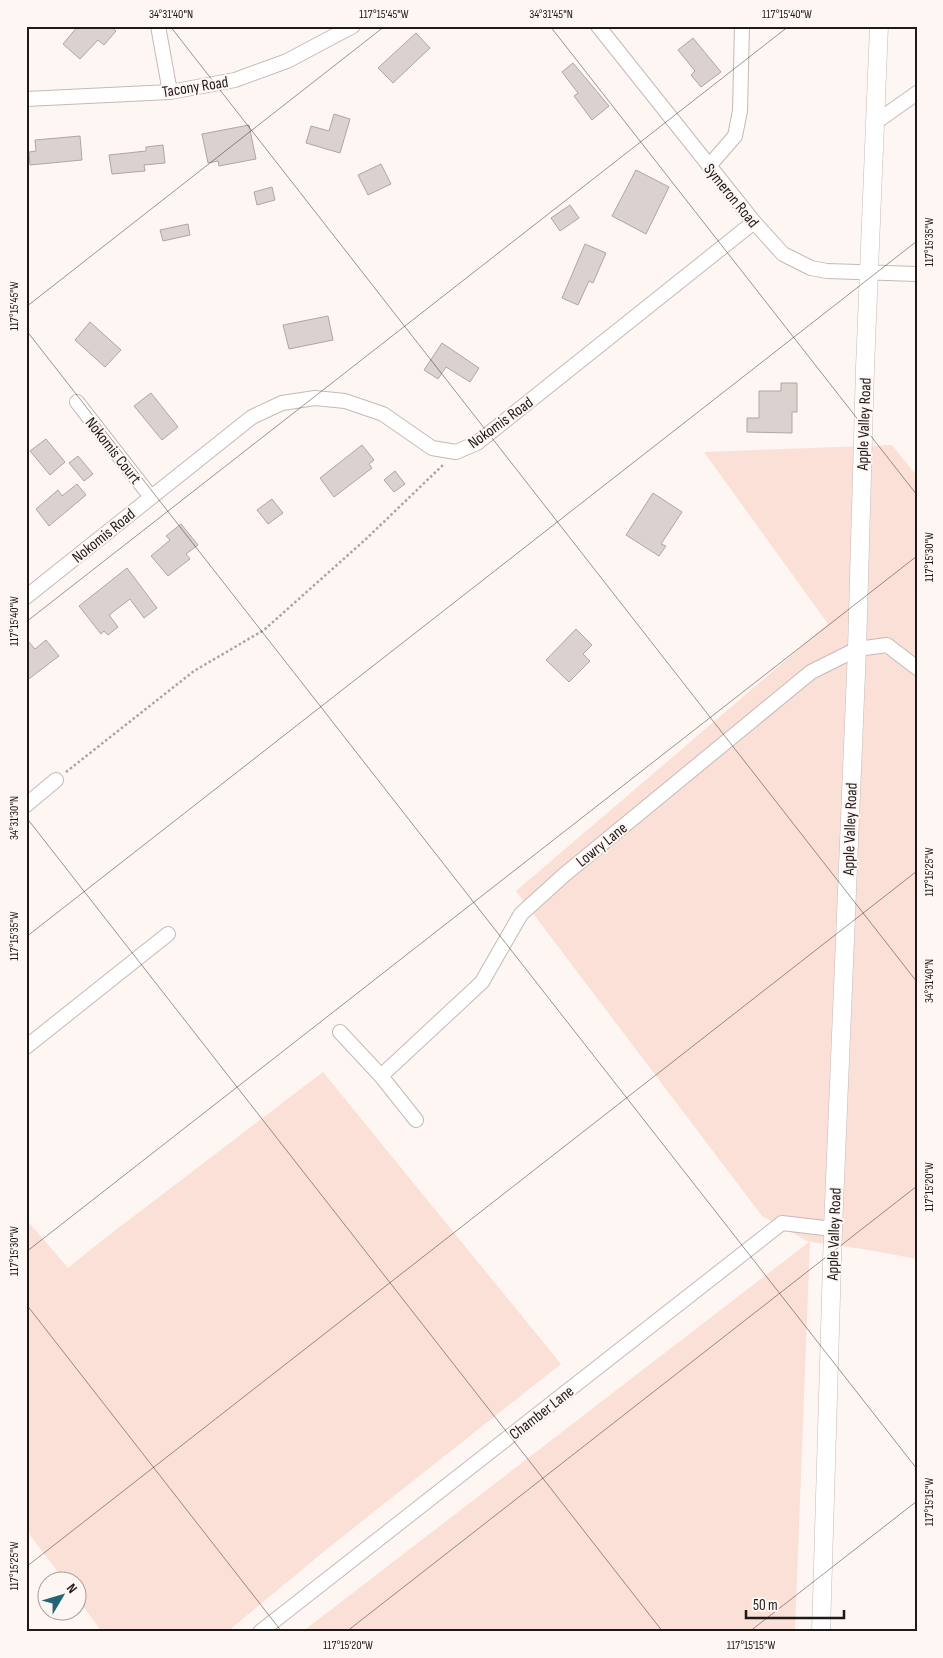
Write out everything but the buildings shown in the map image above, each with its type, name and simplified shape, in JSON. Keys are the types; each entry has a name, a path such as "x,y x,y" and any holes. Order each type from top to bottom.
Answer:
{"main road":[{"name":"Apple Valley Road","path":"821,1632 833,1229 857,649 868,272 879,26"}],"street":[{"path":"158,26 170,92"},
{"name":"Tacony Road","path":"26,99 170,92 235,80 287,61 353,26"},
{"name":"Symeron Road","path":"598,26 754,222 783,254 804,265 827,271 917,274"},
{"path":"709,166 735,136 740,111 742,26"},
{"path":"876,122 917,93"},
{"name":"Nokomis Road","path":"26,597 252,417 282,403 315,398 345,400 383,414 432,448 456,452 478,443 754,222"},
{"name":"Nokomis Court","path":"77,402 151,497"},
{"name":"Lowry Lane","path":"381,1076 482,982 521,914 564,875 811,672 857,649 887,645 917,668"},
{"path":"26,805 56,780"},
{"path":"26,1047 168,934"},
{"path":"340,1032 381,1076 416,1120"},
{"name":"Chamber Lane","path":"260,1632 782,1223 833,1229"}],"path":[{"path":"56,780 194,671 264,630 366,539 456,452"}],"shaded area":[{"path":"892,445 917,476 917,1259 810,1242 795,1632 302,1632 809,1242 762,1216 516,891 828,624 704,452"},
{"path":"323,1072 561,1364 327,1549 227,1632 102,1632 88,1613 88,1570 56,1570 26,1530 26,1219 68,1268"}]}
